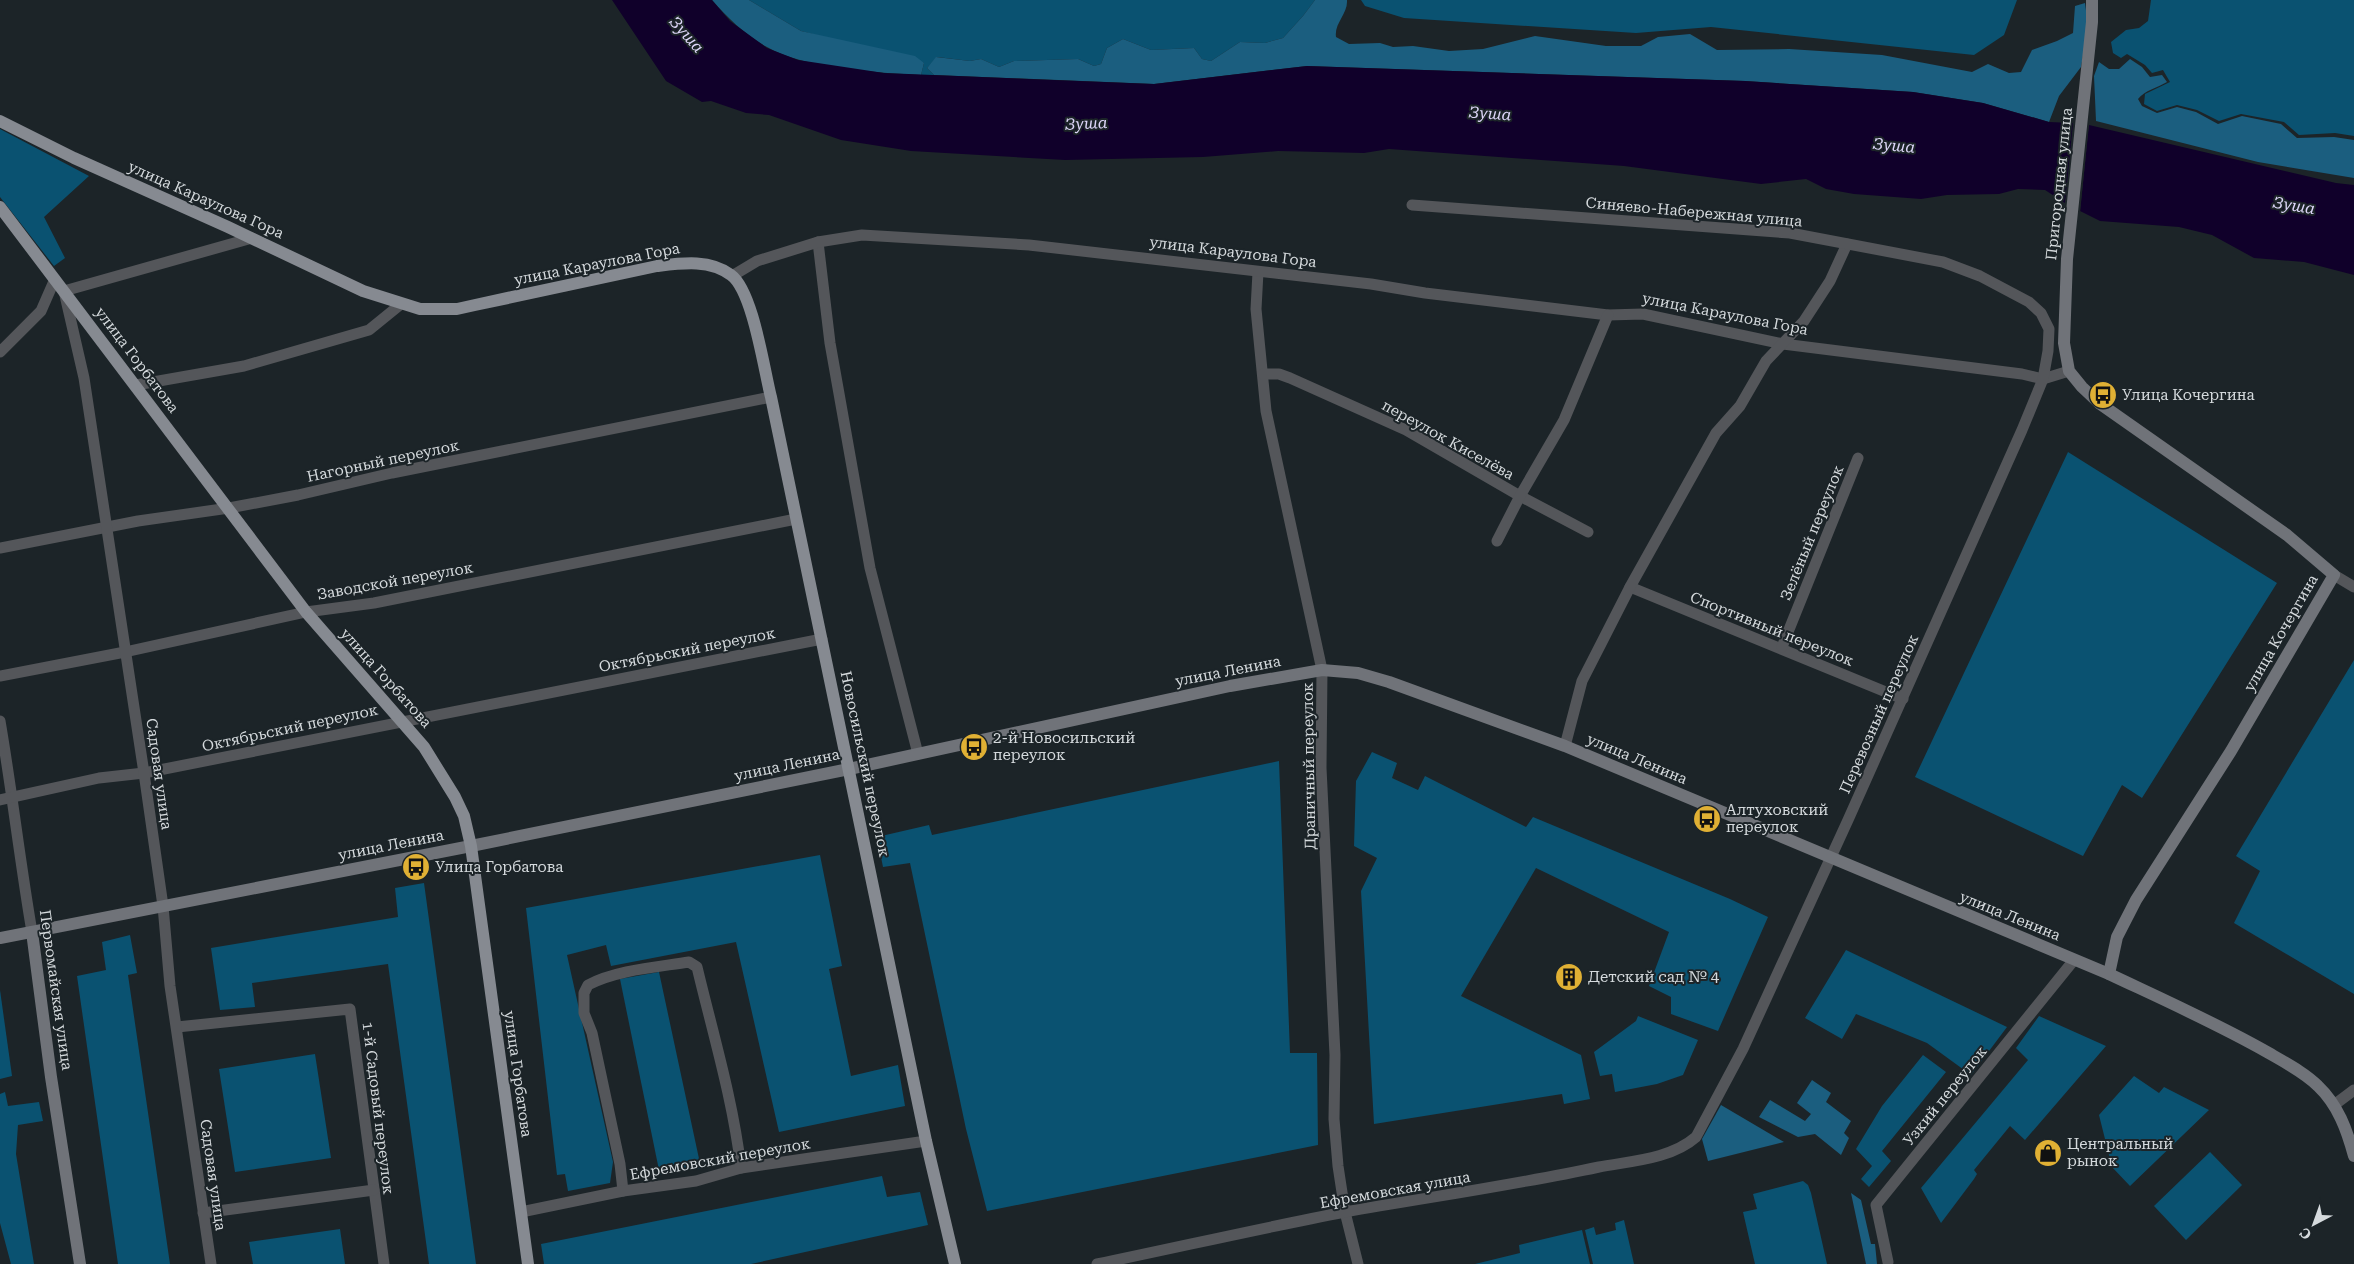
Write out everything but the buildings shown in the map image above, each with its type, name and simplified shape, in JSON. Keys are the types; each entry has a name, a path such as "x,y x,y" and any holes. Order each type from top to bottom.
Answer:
{"main road":[{"name":"Пригородная улица","path":"2069,371 2064,343 2067,259 2086,80 2092,0"},
{"name":"улица Караулова Гора","path":"0,121 74,158 252,238 363,291 420,309 457,309 657,266 686,262 703,264 732,276"},
{"name":"улица Горбатова","path":"0,208 136,385 306,612 424,747 445,779 464,816 471,846 528,1264"},
{"name":"Новосильский переулок","path":"732,276 747,296 771,397 926,1141 955,1264"},
{"name":"улица Кочергина","path":"2069,371 2099,403 2287,534 2334,574 2231,751 2136,900 2117,937 2109,974"},
{"name":"улица Ленина","path":"0,938 471,846 850,769 1230,686 1322,670 1358,673 1389,682 1565,746 1830,859 2109,974 2235,1034 2277,1058 2318,1085 2334,1105 2344,1124 2354,1156"},
{"name":"Первомайская улица","path":"32,932 51,1077 80,1264"}],"street":[{"name":"Синяево-Набережная улица","path":"1412,205 1790,232 1943,262 1980,276 2029,302 2040,313 2048,329 2048,351 2043,379"},
{"name":"улица Караулова Гора","path":"732,276 757,261 818,242 862,235 1029,245 1371,284 1425,293 1608,315 1643,314 1782,344 2002,371 2043,379 2069,371"},
{"path":"64,291 252,238"},
{"path":"818,242 830,343 870,568 918,754"},
{"path":"1565,746 1582,680 1630,587 1716,433 1740,406 1766,361 1804,321 1830,280 1847,244"},
{"name":"Драничный переулок","path":"1258,272 1256,308 1266,410 1322,670 1321,768 1335,1054 1334,1119 1338,1166 1345,1212 1358,1264"},
{"path":"0,352 41,311 55,279"},
{"name":"Садовая улица","path":"64,291 84,378 124,652 144,773 162,906 166,952 211,1264"},
{"path":"136,385 244,366 368,330 401,304"},
{"path":"1497,541 1520,496 1564,420 1608,315"},
{"name":"переулок Киселёва","path":"1263,374 1279,374 1290,378 1406,430 1520,496 1588,532"},
{"name":"Перевозный переулок","path":"1696,1137 1743,1049 1830,859 1903,699 2043,379"},
{"name":"Нагорный переулок","path":"0,548 106,527 298,495 392,473 771,397"},
{"name":"Зелёный переулок","path":"1782,648 1858,458"},
{"name":"Заводской переулок","path":"0,676 124,652 306,612 374,602 796,519"},
{"path":"2334,574 2354,587"},
{"name":"Спортивный переулок","path":"1630,587 1903,699"},
{"name":"Октябрьский переулок","path":"0,800 99,778 144,773 402,720 472,709 822,639"},
{"name":"Первомайская улица","path":"0,720 14,798 22,874 32,932"},
{"name":"Узкий переулок","path":"1888,1262 1876,1205 2074,960"},
{"path":"623,1191 612,1127 592,1033 583,1002 588,985 596,980 635,971 689,962 697,967 730,1100 741,1168"},
{"name":"1-й Садовый переулок","path":"177,1028 350,1009 384,1264"},
{"path":"2334,1105 2354,1090"},
{"name":"Ефремовская улица","path":"1096,1264 1345,1212 1534,1181 1670,1152 1685,1146 1696,1137"},
{"name":"Ефремовский переулок","path":"521,1212 623,1191 696,1180 741,1168 926,1141"},
{"path":"203,1213 374,1190"}],"shaded area":[{"path":"712,0 749,0 801,31 915,56 924,63 921,75 884,73 820,65 782,54 744,32"},
{"path":"749,0 1315,0 1283,38 1265,43 1240,42 1211,61 1202,59 1194,48 1151,50 1123,39 1107,48 1101,64 1094,66 1078,59 1014,61 999,67 981,59 970,61 937,57 927,68 934,75 921,75 924,63 801,31"},
{"path":"1315,0 1347,0 1347,5 1337,27 1336,37 1349,44 1380,43 1393,47 1413,46 1449,51 1483,49 1535,36 1606,46 1641,46 1658,37 1690,34 1717,50 1789,49 1882,55 1972,72 1988,64 2009,73 2021,72 2032,50 2073,33 2075,6 2085,3 2088,26 2081,67 2059,96 2049,122 1983,103 1913,92 1745,81 1307,66 1154,84 934,75 927,68 936,57 970,61 981,59 999,67 1014,61 1078,59 1094,66 1101,64 1107,48 1123,39 1151,50 1194,48 1202,59 1211,61 1240,42 1265,43 1283,38"},
{"path":"1361,0 2017,0 2004,35 1974,55 1711,27 1636,33 1404,18 1365,6"},
{"path":"2151,0 2354,0 2354,136 2335,133 2299,135 2284,122 2241,114 2219,121 2197,110 2177,105 2157,111 2144,104 2145,94 2170,82 2163,70 2152,73 2145,65 2127,54 2121,58 2113,53 2111,42 2126,30 2139,28 2148,21"},
{"path":"2130,59 2142,67 2150,77 2162,75 2167,82 2141,96 2138,99 2142,106 2157,113 2177,107 2196,112 2218,124 2242,116 2281,124 2297,138 2334,137 2354,140 2354,178 2258,162 2096,121 2094,76 2099,62 2109,69 2119,69"},
{"path":"0,129 89,176 44,217 65,258 54,266 0,197"},
{"path":"2068,452 2277,583 2142,798 2122,785 2083,856 1915,777"},
{"path":"2354,660 2354,994 2234,923 2260,871 2236,856"},
{"path":"1372,752 1397,763 1392,778 1418,790 1425,776 1526,827 1533,817 1730,899 1768,917 1718,1031 1671,1014 1671,997 1649,986 1669,932 1536,868 1461,996 1581,1055 1590,1099 1564,1104 1562,1094 1374,1124 1361,891 1377,858 1354,846 1356,781"},
{"path":"1279,761 1290,1053 1317,1053 1318,1145 987,1211 966,1129 910,863 883,867 877,837 929,825 932,835"},
{"path":"820,855 842,966 829,969 851,1076 898,1065 905,1106 779,1132 736,942 611,966 606,945 567,955 613,1162 610,1183 568,1191 565,1174 557,1175 526,908"},
{"path":"424,883 476,1264 429,1264 388,964 252,983 255,1007 220,1010 211,948 398,917 395,888"},
{"path":"130,935 137,973 128,975 170,1264 118,1264 77,976 106,970 102,942"},
{"path":"1846,950 2007,1027 1971,1075 1927,1043 1856,1014 1842,1039 1805,1018"},
{"path":"659,972 701,1168 660,1175 620,979"},
{"path":"0,990 12,1076 0,1079"},
{"path":"1638,1016 1698,1040 1683,1075 1657,1084 1615,1092 1612,1074 1600,1076 1594,1052 1636,1021"},
{"path":"2039,1016 2106,1046 2025,1140 2010,1126 1974,1170 1977,1174 1974,1179 1941,1223 1921,1188 2028,1060 2016,1048"},
{"path":"315,1054 331,1158 235,1172 219,1069"},
{"path":"1923,1055 1946,1072 1882,1151 1891,1161 1869,1187 1861,1179 1872,1166 1856,1149 1882,1106"},
{"path":"2134,1076 2159,1093 2164,1087 2209,1110 2130,1186 2112,1167 2099,1115"},
{"path":"1812,1080 1831,1093 1826,1102 1851,1121 1844,1133 1849,1138 1841,1155 1815,1134 1798,1137 1759,1117 1770,1100 1805,1121 1811,1114 1797,1103"},
{"path":"5,1092 8,1106 39,1102 43,1121 18,1125 16,1154 34,1264 11,1264 0,1223 0,1094"},
{"path":"1721,1105 1784,1142 1708,1161 1702,1139"},
{"path":"2210,1152 2242,1185 2186,1240 2154,1206"},
{"path":"882,1176 887,1197 920,1192 928,1225 751,1264 544,1264 541,1244"},
{"path":"1803,1181 1808,1185 1811,1193 1827,1264 1755,1264 1743,1212 1757,1209 1753,1194"},
{"path":"1851,1193 1861,1200 1871,1244 1875,1244 1877,1264 1866,1264"},
{"path":"1624,1220 1634,1264 1593,1264 1585,1230 1594,1227 1596,1235 1616,1230 1615,1223"},
{"path":"340,1229 345,1264 253,1264 249,1242"},
{"path":"1582,1230 1590,1264 1475,1264 1520,1253 1519,1245"}],"water":[{"name":"Зуша","path":"612,0 712,0 730,21 767,48 798,60 884,73 1154,84 1307,66 1745,81 1913,92 1983,103 2049,122 2073,123 2065,203 2045,190 2018,189 1999,194 1947,195 1921,199 1854,194 1826,189 1806,179 1761,184 1624,166 1389,149 1364,153 1278,151 1203,157 1065,160 911,151 841,140 769,115 746,113 711,101 702,102 666,81"},
{"name":"Зуша","path":"2089,125 2336,183 2354,185 2354,275 2304,262 2254,258 2212,235 2179,227 2100,221 2080,211"}],"pier":[{"path":"2074,121 2075,121 2065,206"},
{"path":"2087,123 2089,123 2080,213 2078,212"}],"place":[{"name":"Улица Кочергина","path":"2103,395"},
{"name":"2-й Новосильский переулок","path":"974,747"},
{"name":"Алтуховский переулок","path":"1707,819"},
{"name":"Улица Горбатова","path":"416,867"},
{"name":"Детский сад № 4","path":"1569,977"},
{"name":"Центральный рынок","path":"2048,1153"}]}
